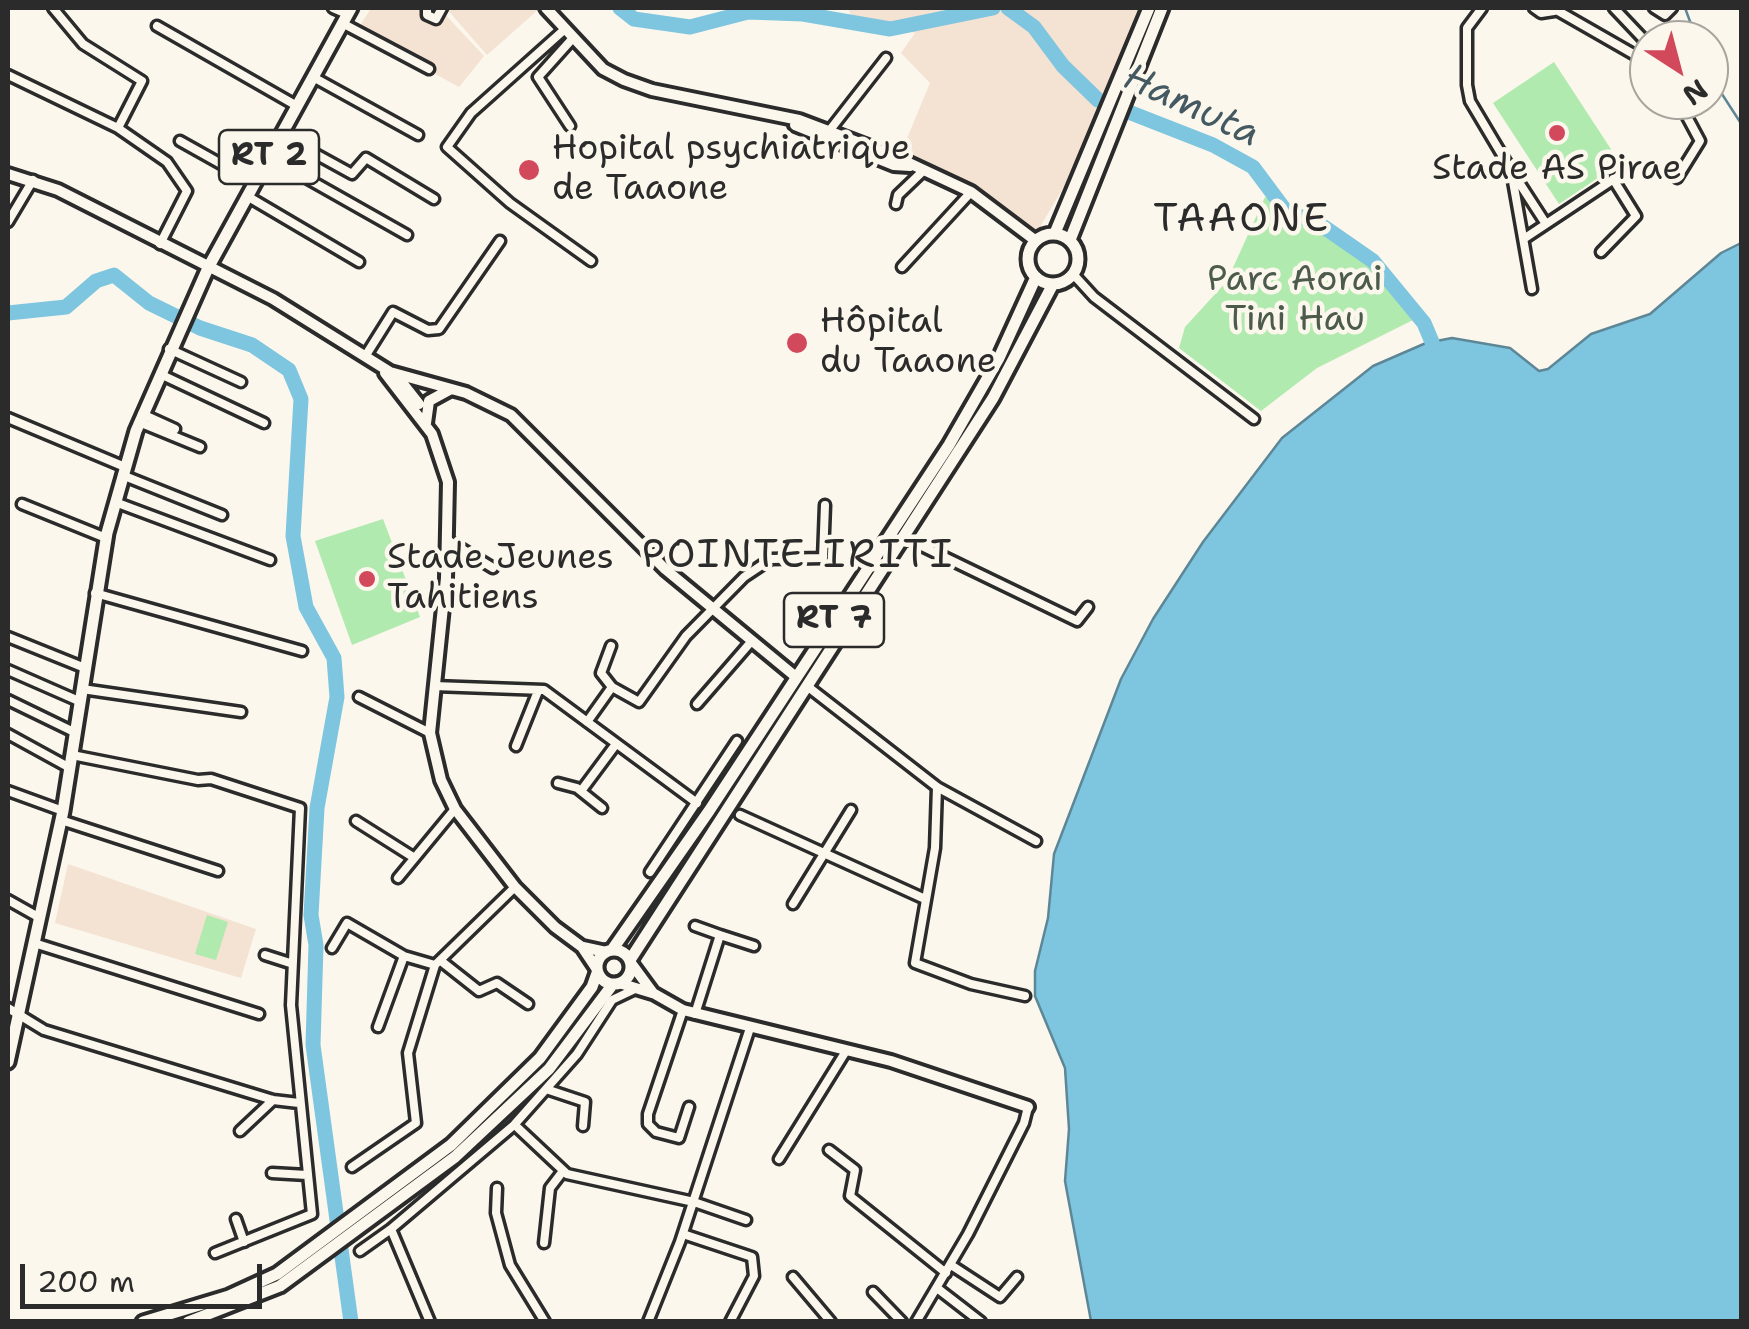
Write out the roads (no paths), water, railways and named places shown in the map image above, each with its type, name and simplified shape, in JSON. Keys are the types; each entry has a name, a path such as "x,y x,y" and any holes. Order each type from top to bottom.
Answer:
{"main road":[{"path":"546,8 603,69 624,80 781,117 971,192 1036,241 1054,234 1070,240 1078,255 1073,274 1053,284 1036,277"},
{"path":"1120,94 1149,8"},
{"path":"1054,234 1162,8"},
{"name":"RT 2","path":"8,1062 13,1009 34,943 62,815 106,538 141,418 208,268 347,15"},
{"path":"1070,240 1112,112"},
{"path":"8,174 33,180 291,309 397,376 488,401 521,423 710,610 796,678"},
{"name":"RT 7","path":"354,1227 509,1092 560,1034 592,987 609,951 626,934 963,423 1036,277 1028,256 1036,241"},
{"name":"RT 7","path":"188,1322 280,1286 504,1115 558,1058 616,984 629,976 630,962 993,398 1053,284"},
{"path":"378,364 426,424"},
{"path":"397,376 418,402 448,482 449,541 430,734 438,768 455,808 516,888 554,927 582,947 597,970 616,984 653,993 689,1012 846,1051 1028,1107"},
{"path":"426,424 429,401 450,389"},
{"path":"582,947 624,953 653,993"},
{"name":"RT 7","path":"143,1322 240,1291 326,1248"}],"street":[{"path":"53,8 83,44 142,81 118,128"},
{"path":"333,8 429,69"},
{"path":"427,8 428,15 436,19 442,8"},
{"path":"1482,8 1471,18 1466,36 1470,101 1546,224"},
{"path":"1534,8 1541,13 1554,9 1629,52"},
{"path":"1654,8 1665,15 1672,8"},
{"path":"157,26 297,106"},
{"path":"569,33 538,77 570,126"},
{"path":"569,33 471,114 446,147 510,202 590,261"},
{"path":"826,134 886,58"},
{"path":"8,75 118,128 167,162 187,190 160,244"},
{"path":"313,77 418,135"},
{"path":"1678,178 1700,141 1689,120"},
{"path":"281,135 352,174 366,158 434,199"},
{"path":"180,141 254,183"},
{"path":"269,157 407,235"},
{"path":"1510,170 1532,289"},
{"path":"896,204 898,195 923,171"},
{"path":"1525,238 1615,178 1636,216 1601,252"},
{"path":"8,222 33,180"},
{"path":"902,267 971,192"},
{"path":"247,196 358,262"},
{"path":"366,355 393,312 428,330 440,329 500,241"},
{"path":"1073,274 1094,297 1254,419"},
{"path":"169,349 241,382"},
{"path":"158,373 264,423"},
{"path":"8,418 222,516"},
{"path":"141,418 201,444"},
{"path":"115,502 270,560"},
{"path":"22,504 106,538"},
{"path":"611,646 601,673 612,687 639,702 710,610 771,558 823,558 825,504"},
{"path":"904,538 1077,622 1088,607"},
{"path":"449,541 492,568"},
{"path":"95,594 302,650"},
{"path":"8,637 85,668"},
{"path":"697,704 750,643"},
{"path":"8,670 81,696 241,712"},
{"path":"434,686 544,690 697,803"},
{"path":"806,686 937,787 1036,841"},
{"path":"587,722 612,687"},
{"path":"516,746 538,691"},
{"path":"359,696 430,734"},
{"path":"8,700 76,733"},
{"path":"8,734 72,761 212,779 300,808 290,963 310,1216 214,1253"},
{"path":"650,872 737,741"},
{"path":"582,791 616,744"},
{"path":"558,784 582,791 602,808"},
{"path":"937,787 935,848 914,963 949,977 1025,996"},
{"path":"8,790 62,815 218,871"},
{"path":"398,878 455,808"},
{"path":"793,904 850,810"},
{"path":"740,815 925,899"},
{"path":"356,821 413,857"},
{"path":"352,1167 400,1136 417,1120 408,1054 438,963 516,888"},
{"path":"8,900 40,918"},
{"path":"332,948 347,923 404,956 438,963 480,991 497,982 528,1004"},
{"path":"694,926 754,946"},
{"path":"689,1107 679,1138 667,1136 648,1124 648,1114 720,935"},
{"path":"34,943 259,1014"},
{"path":"265,956 290,963"},
{"path":"378,1027 404,956"},
{"path":"360,1250 391,1229 514,1124 577,1054 612,1000 636,988"},
{"path":"13,1009 44,1030 273,1100 299,1102"},
{"path":"648,1322 683,1234 750,1028"},
{"path":"779,1160 846,1051"},
{"path":"546,1089 585,1102 583,1126"},
{"path":"240,1131 273,1100"},
{"path":"916,1322 948,1269 1024,1123 1028,1107"},
{"path":"518,1128 563,1170 694,1202 746,1220"},
{"path":"829,1150 855,1171 850,1196 948,1269 1000,1297 1017,1277"},
{"path":"544,1243 550,1188 563,1170"},
{"path":"272,1173 307,1176"},
{"path":"496,1188 496,1214 512,1272 545,1322"},
{"path":"236,1220 244,1242"},
{"path":"391,1229 430,1322"},
{"path":"683,1234 752,1257 754,1276 730,1322"},
{"path":"794,1277 831,1322"},
{"path":"937,1288 981,1322"},
{"path":"872,1292 902,1322"}],"water":[{"path":"1741,243 1741,1321 1091,1321 1065,1181 1069,1129 1065,1068 1035,996 1035,971 1048,918 1054,854 1121,679 1153,619 1203,542 1282,438 1373,366 1426,343 1452,338 1510,348 1539,371 1548,369 1591,334 1650,314 1721,253"}],"waterway":[{"name":"Hamuta","path":"620,8 634,19 690,27 748,12 803,14 890,29 993,8"},
{"name":"Hamuta","path":"1008,8 1034,27 1063,66 1098,100 1213,145 1253,167 1285,210 1324,227 1373,261 1424,323 1432,342"},
{"path":"1685,8 1690,20"},
{"path":"1729,105 1742,125"},
{"path":"8,313 66,307 96,281 114,275 149,303 200,328 252,345 289,370 301,399 293,536 306,607 334,658 337,697 317,808 311,915 316,945 313,1045 351,1322"}],"place":[{"name":"Stade AS Pirae","path":"1557,133"},
{"name":"Hopital psychiatrique de Taaone","path":"529,170"},
{"name":"Hôpital du Taaone","path":"797,343"},
{"name":"Stade Jeunes Tahitiens","path":"367,579"}],"district":[{"name":"TAAONE","path":"1242,221"},
{"name":"POINTE IRITI","path":"798,557"}],"park label":[{"name":"Parc Aorai Tini Hau","path":"1295,301"}]}
